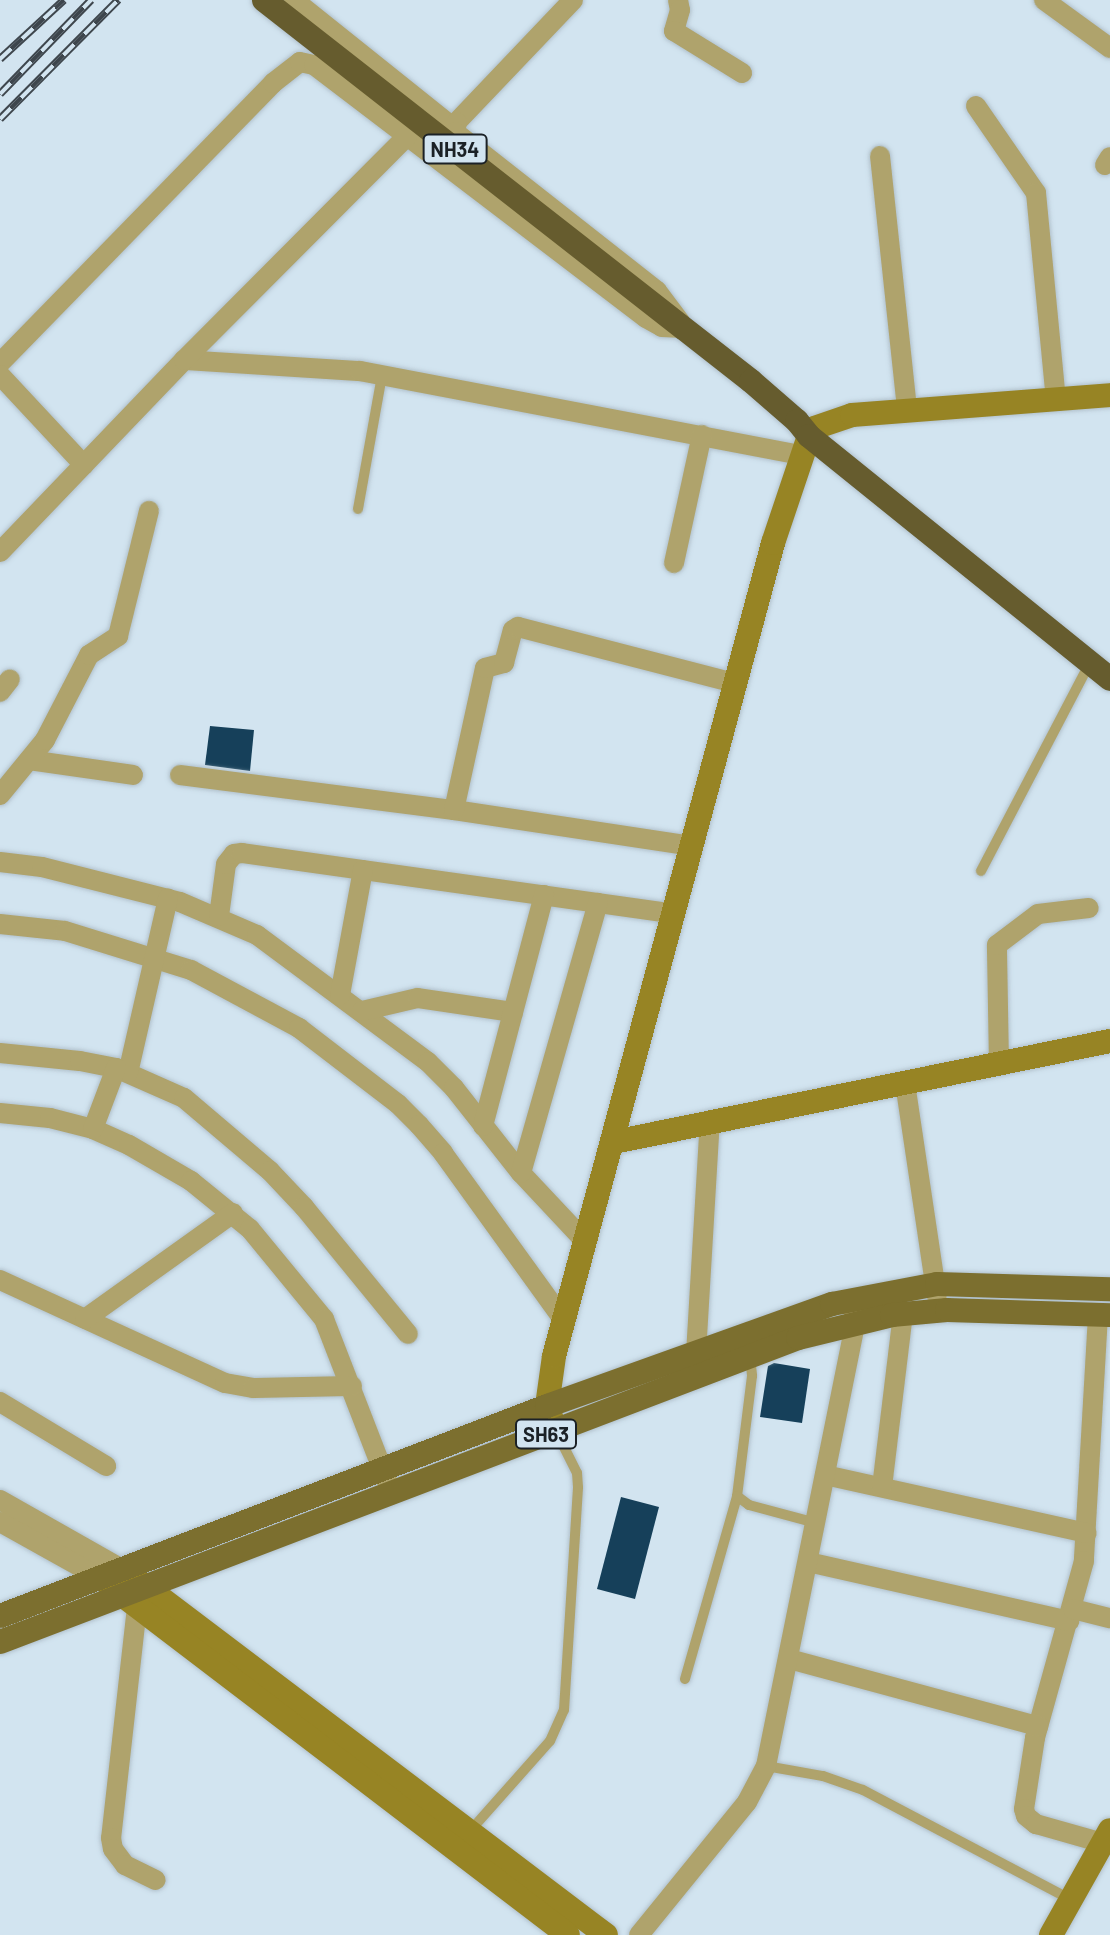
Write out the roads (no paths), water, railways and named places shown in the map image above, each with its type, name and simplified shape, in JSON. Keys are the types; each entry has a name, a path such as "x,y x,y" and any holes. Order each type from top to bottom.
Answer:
{"highway":[{"name":"NH34","path":"264,0 683,328 805,435 1098,660 1110,679"}],"main road":[{"name":"SH63","path":"2,1638 137,1597 556,1430 745,1346 937,1284 1056,1301 1104,1315"},
{"name":"SH63","path":"854,1311 903,1314 1056,1301 1110,1289"},
{"name":"SH63","path":"0,1616 547,1406 699,1364"}],"street":[{"path":"294,0 657,291 683,328"},
{"path":"454,128 573,0"},
{"path":"678,0 680,10 674,31 742,73"},
{"path":"1044,0 1110,48"},
{"path":"0,363 293,65 300,62 314,65 646,318 662,327 683,328"},
{"path":"976,106 1036,193 1056,399"},
{"path":"0,552 184,360 407,136"},
{"path":"880,156 907,410"},
{"path":"184,360 347,369 702,435 805,435 852,415 1110,395"},
{"path":"0,375 84,465"},
{"path":"674,563 702,435"},
{"path":"556,1430 547,1406 554,1356 584,1240 614,1142 671,913 805,435"},
{"path":"0,795 45,740 89,655 118,636 149,511"},
{"path":"454,810 485,668 504,663 513,630 518,627 735,683"},
{"path":"29,760 133,775"},
{"path":"180,775 454,810 691,846"},
{"path":"219,916 226,864 234,854 671,913"},
{"path":"0,862 42,867 168,899 219,916 257,935 428,1062 521,1173 584,1240"},
{"path":"340,995 363,870"},
{"path":"483,1126 544,895"},
{"path":"93,1129 122,1071 168,899"},
{"path":"521,1173 598,903"},
{"path":"999,1065 997,945 1038,914 1089,908"},
{"path":"0,924 65,931 154,957 191,970 299,1028 398,1104 443,1153 565,1322"},
{"path":"362,1011 418,998 513,1012"},
{"path":"614,1142 710,1120 1110,1041"},
{"path":"0,1053 122,1071 184,1098 270,1171 304,1207 408,1334"},
{"path":"905,1083 937,1284 937,1311"},
{"path":"0,1113 50,1118 93,1129 161,1162 233,1213 279,1262 324,1319 392,1494"},
{"path":"699,1364 710,1120"},
{"path":"85,1319 233,1213"},
{"path":"0,1280 210,1378 239,1387 352,1386"},
{"path":"639,1935 747,1802 766,1766 816,1523 854,1311"},
{"path":"882,1487 903,1314"},
{"path":"1051,1935 1106,1836 1036,1824 1026,1816 1028,1770 1071,1615 1087,1533 1104,1315"},
{"path":"0,1402 106,1466"},
{"path":"825,1475 1087,1533"},
{"path":"0,1500 111,1573 137,1597 463,1839 606,1935"},
{"path":"0,1522 111,1573"},
{"path":"808,1562 1071,1615 1110,1618"},
{"path":"137,1597 111,1838 113,1849 125,1865 156,1880"},
{"path":"789,1659 1038,1726"},
{"path":"463,1839 568,1935"}],"lane":[{"path":"358,509 382,375"},
{"path":"981,871 1098,660"},
{"path":"685,1679 737,1496 752,1376 745,1346"},
{"path":"463,1839 550,1741 564,1710 578,1487 577,1473 556,1430"},
{"path":"737,1496 749,1505 816,1523"},
{"path":"766,1766 823,1776 863,1790 1072,1900"}],"railway":[{"path":"0,59 64,0"},
{"path":"0,94 91,0"},
{"path":"0,119 118,0"}]}
